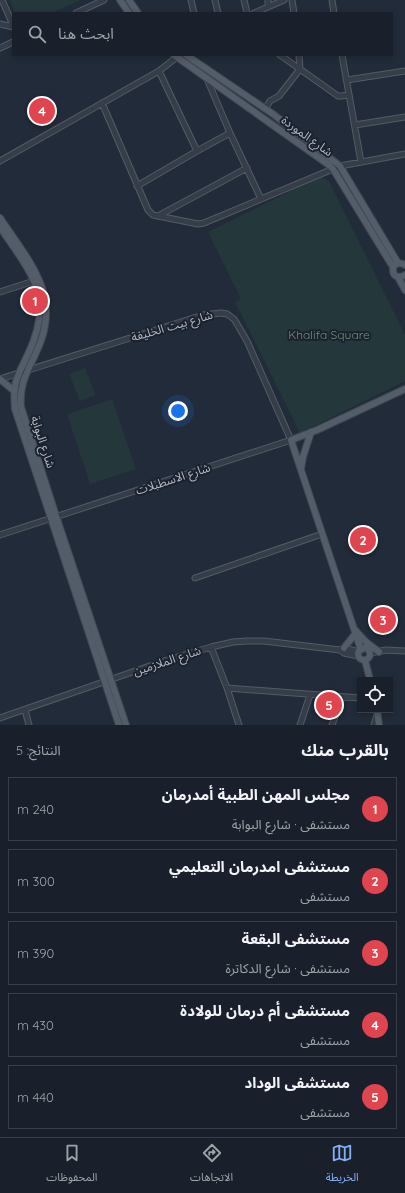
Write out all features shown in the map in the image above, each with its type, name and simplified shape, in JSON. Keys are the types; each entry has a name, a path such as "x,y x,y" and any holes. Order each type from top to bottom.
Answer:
{"main road":[{"path":"120,0 128,12"},
{"path":"129,0 137,12"},
{"name":"شارع الموردة","path":"176,56 311,151 333,169 396,265"},
{"name":"شارع الموردة","path":"187,56 273,114 340,166 396,265"},
{"path":"269,122 273,114"},
{"name":"شارع البوابة","path":"0,218 35,272 46,300 47,316 42,337 23,379 20,390 20,407 53,517"},
{"name":"شارع البوابة","path":"0,227 26,265 34,281 40,300 40,323 33,344 19,372 15,384 15,410 53,517 108,681"},
{"path":"405,264 401,263 396,265 393,272 398,277 405,290"},
{"path":"398,277 405,275"},
{"path":"0,379 14,391"},
{"path":"369,677 365,660 360,658 355,634 339,582 291,440 312,432 405,388"},
{"path":"301,470 304,453 312,432"},
{"path":"352,627 366,642 379,652"},
{"path":"342,649 355,634"},
{"path":"359,652 366,649 370,653 368,659 365,660"},
{"path":"108,681 119,725"},
{"path":"108,681 126,725"},
{"path":"377,713 379,725"}],"street":[{"path":"2,0 12,24"},
{"path":"78,12 104,0"},
{"path":"191,0 194,12"},
{"path":"215,0 218,12"},
{"path":"244,0 247,12"},
{"path":"268,0 268,6"},
{"path":"256,12 284,0"},
{"path":"292,0 294,12"},
{"path":"332,0 334,12"},
{"path":"0,24 12,26"},
{"path":"0,48 12,42"},
{"path":"0,161 159,71 176,56"},
{"path":"281,56 338,96 349,95"},
{"path":"265,109 270,101 279,96 300,69 299,56"},
{"path":"342,56 361,162"},
{"path":"347,80 405,70"},
{"path":"159,71 197,151"},
{"path":"208,79 230,133 261,198"},
{"path":"102,103 148,210 153,215 198,224 204,223 340,166 405,154"},
{"path":"354,125 405,117"},
{"path":"137,186 230,133"},
{"path":"158,216 247,168"},
{"path":"0,292 34,281"},
{"name":"شارع بيت الخليفة","path":"27,370 203,316 221,313 227,314 234,319 246,341 291,440"},
{"path":"0,379 27,370"},
{"name":"شارع الاسطبلات","path":"0,535 291,440"},
{"path":"195,578 322,534"},
{"name":"شارع الملازمين","path":"0,718 211,647 247,640 359,652"},
{"path":"211,647 227,688 239,725"},
{"path":"370,653 395,650 405,651"},
{"path":"227,688 357,698"},
{"path":"300,725 310,695"},
{"path":"332,725 342,697"},
{"path":"25,710 30,725"},
{"path":"374,725 377,713"}],"green space":[{"path":"9,0 81,0 54,12 15,12"},
{"name":"Khalifa Square","path":"317,178 323,178 329,181 405,335 405,381 300,433 235,302 241,299 208,232"},
{"path":"85,368 96,395 80,401 69,374"},
{"path":"112,399 136,469 90,484 67,414"}],"place":[{"name":"مستشفى أم درمان للولادة","path":"42,111"},
{"name":"مجلس المهن الطبية أمدرمان","path":"35,301"},
{"name":"مستشفى امدرمان التعليمي","path":"363,540"},
{"name":"مستشفى البقعة","path":"383,620"},
{"name":"مستشفى الوداد","path":"329,705"}]}
